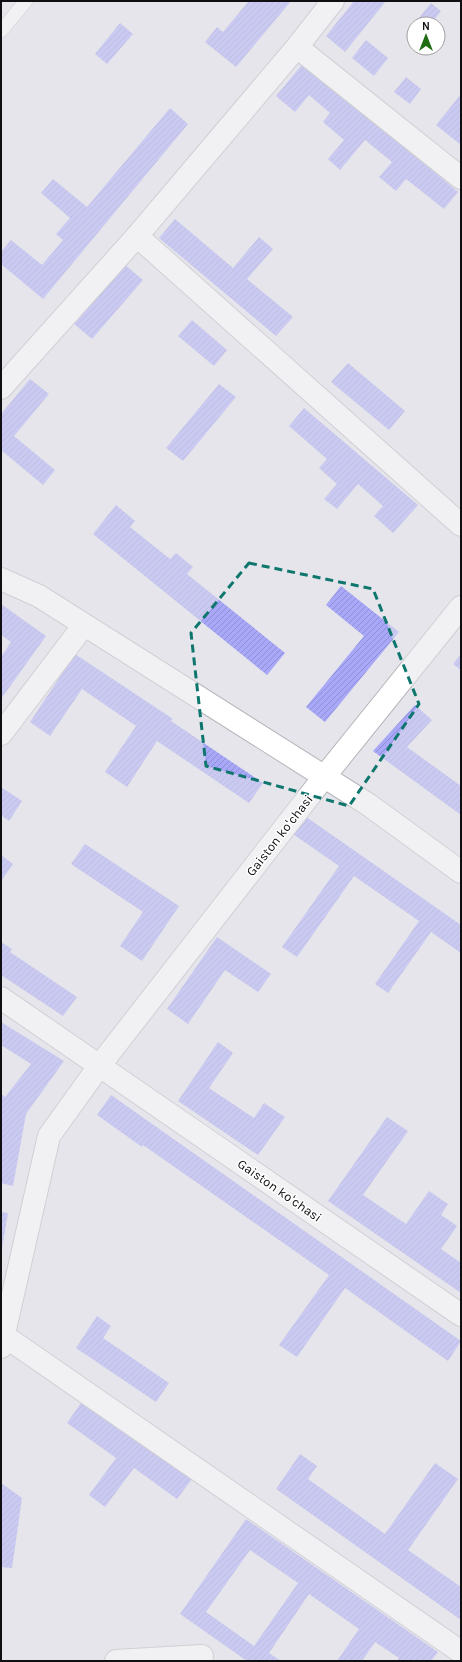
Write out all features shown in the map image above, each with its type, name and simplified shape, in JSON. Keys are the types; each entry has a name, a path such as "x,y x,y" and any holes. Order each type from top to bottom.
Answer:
{"street":[{"path":"1,388 137,236 297,47 333,1"},
{"path":"297,47 461,178"},
{"path":"137,236 461,525"},
{"path":"1,579 39,596 369,805 461,872"},
{"name":"Gaiston koʻchasi","path":"100,1065 324,777 461,607"},
{"path":"1,734 84,625"},
{"name":"Gaiston koʻchasi","path":"1,998 461,1315"},
{"path":"100,1065 50,1136 2,1341 461,1652"},
{"path":"116,1661 202,1656"}],"lane":[{"path":"1,31 26,1"}],"highlighted area":[{"path":"249,563 373,589 419,704 349,806 206,766 191,633"}],"building":[{"path":"249,1 291,1 236,67 205,42 217,27 223,32"},
{"path":"354,1 386,1 345,52 326,36"},
{"path":"431,3 441,11 437,16 420,16"},
{"path":"120,23 133,34 107,64 95,54"},
{"path":"366,40 388,58 374,76 352,58"},
{"path":"305,61 423,159 421,161 458,192 444,209 406,179 396,191 379,177 392,162 365,140 340,170 328,159 344,140 323,122 330,113 309,95 295,112 276,96"},
{"path":"406,77 421,89 410,104 394,92"},
{"path":"461,94 461,145 436,125"},
{"path":"170,108 188,124 43,299 1,264 1,252 11,240 42,265 63,240 56,234 70,218 41,193 53,179 87,207"},
{"path":"175,219 233,268 259,237 273,249 247,279 293,317 276,336 159,238"},
{"path":"124,264 143,280 92,339 73,323"},
{"path":"192,320 227,350 214,366 178,336"},
{"path":"348,363 405,411 389,430 331,382"},
{"path":"30,379 49,394 14,436 55,470 43,485 1,450 1,414"},
{"path":"219,384 236,397 183,461 166,448"},
{"path":"304,408 418,505 393,533 374,516 383,506 358,484 337,509 324,499 337,484 319,468 327,459 289,426"},
{"path":"116,505 135,521 130,527 170,559 176,553 193,567 187,574 285,653 267,675 93,534"},
{"path":"341,586 399,632 325,722 306,707 364,636 326,605"},
{"path":"1,604 46,636 1,699 1,657 11,642 1,635"},
{"path":"75,654 173,719 171,721 263,783 249,803 157,741 127,787 105,772 136,726 82,689 50,736 30,722"},
{"path":"461,654 461,670 453,664"},
{"path":"415,705 432,720 407,747 461,786 461,815 373,751"},
{"path":"1,787 22,801 9,821 1,815"},
{"path":"302,814 461,925 461,953 431,932 388,993 375,984 419,921 354,876 297,957 282,947 339,866 290,832"},
{"path":"85,844 179,906 142,961 120,946 143,912 71,864"},
{"path":"1,855 13,864 2,880 1,880"},
{"path":"217,937 271,974 258,992 225,970 188,1024 167,1009"},
{"path":"1,942 12,949 10,952 77,997 63,1016 1,975"},
{"path":"1,1022 64,1061 26,1114 13,1186 1,1183 1,1094 5,1097 31,1064 1,1045"},
{"path":"218,1042 233,1053 209,1088 254,1118 264,1103 285,1117 258,1155 178,1101"},
{"path":"111,1095 461,1341 448,1361 345,1288 297,1357 279,1345 329,1275 143,1145 142,1147 97,1115"},
{"path":"387,1117 408,1131 363,1195 406,1224 429,1191 448,1204 441,1215 457,1226 441,1249 461,1263 461,1293 328,1201"},
{"path":"1,1212 8,1213 2,1248 1,1248"},
{"path":"97,1316 111,1326 103,1338 169,1383 156,1402 76,1348"},
{"path":"83,1400 192,1479 177,1499 134,1468 105,1507 89,1495 116,1458 67,1423"},
{"path":"300,1454 317,1466 308,1479 385,1534 435,1463 458,1479 408,1550 461,1587 461,1620 276,1489"},
{"path":"1,1483 22,1498 12,1568 1,1567"},
{"path":"246,1519 438,1652 431,1661 397,1661 399,1658 375,1642 362,1661 337,1661 359,1629 309,1594 269,1653 281,1661 247,1661 180,1614","holes":["250,1550 298,1583 254,1646 206,1612"]}]}
